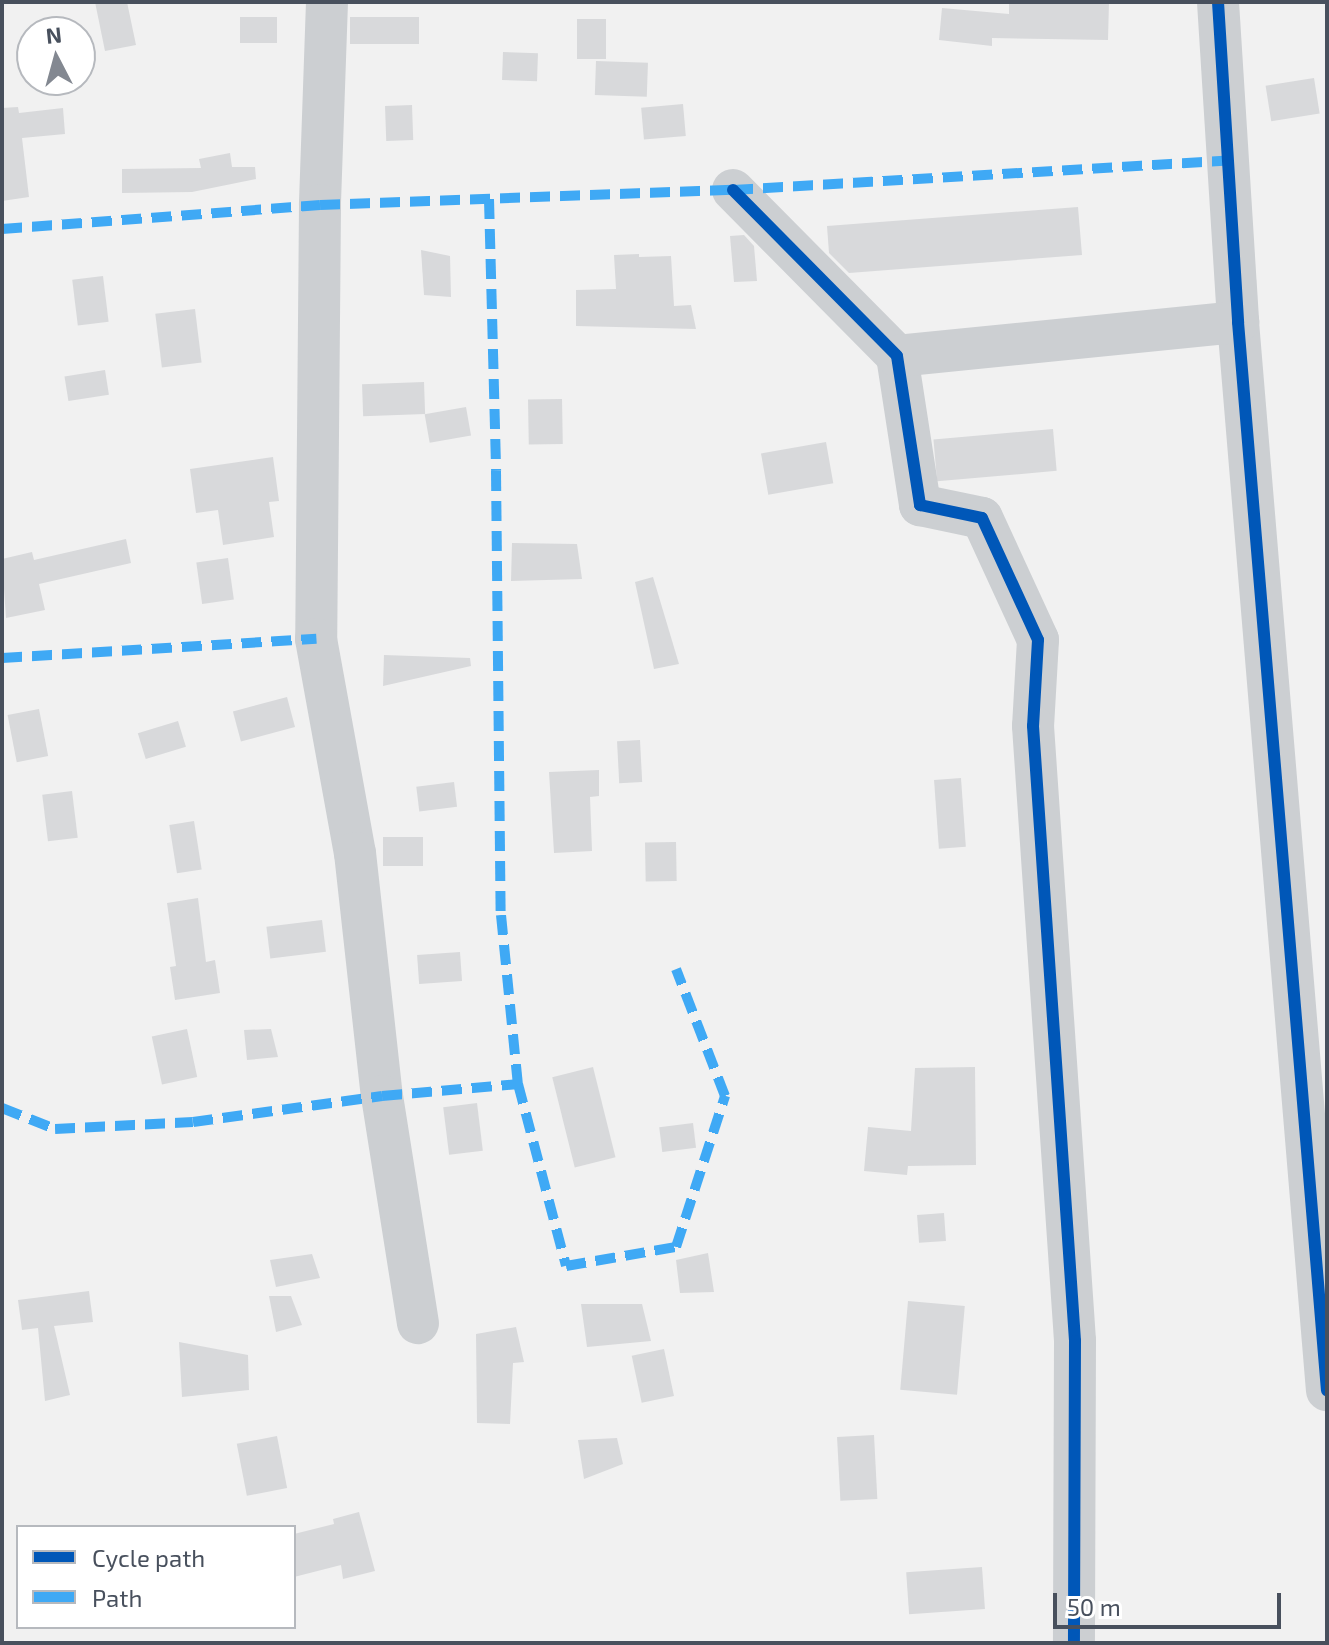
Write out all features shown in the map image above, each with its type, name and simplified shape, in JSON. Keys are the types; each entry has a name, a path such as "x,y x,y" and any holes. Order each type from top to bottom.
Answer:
{"street":[{"path":"327,2 320,205 316,639 355,853 382,1096 418,1323"},
{"path":"1218,2 1238,322 1327,1390"},
{"path":"733,190 897,356 920,505 982,518 1038,640 1033,726 1075,1341 1074,1643"},
{"path":"897,356 1238,322"}],"building":[{"path":"95,2 127,2 136,45 105,51"},
{"path":"1009,2 1109,2 1108,40 992,38 992,46 939,40 942,8 1009,14"},
{"path":"240,17 277,17 277,43 240,43"},
{"path":"350,17 419,17 419,44 350,44"},
{"path":"577,19 606,19 606,59 577,59"},
{"path":"503,52 538,53 537,81 502,80"},
{"path":"596,61 648,63 647,97 595,95"},
{"path":"1314,78 1320,114 1271,121 1266,86"},
{"path":"683,104 686,136 644,140 641,108"},
{"path":"412,105 413,140 386,141 385,106"},
{"path":"18,107 19,113 63,108 65,134 22,138 29,197 2,201 2,108"},
{"path":"230,153 232,167 255,167 256,179 192,192 122,193 122,169 201,168 199,159"},
{"path":"1078,207 1082,255 849,273 829,253 827,226"},
{"path":"744,235 754,246 757,281 734,282 730,236"},
{"path":"421,250 450,256 451,297 424,295"},
{"path":"639,254 639,257 671,256 674,306 691,305 696,329 576,326 576,290 616,289 614,255"},
{"path":"103,276 109,322 78,325 72,280"},
{"path":"195,309 202,363 162,367 155,314"},
{"path":"105,370 109,395 68,401 65,376"},
{"path":"424,382 425,414 363,416 362,384"},
{"path":"562,399 563,444 529,445 528,400"},
{"path":"466,407 471,436 430,443 425,414"},
{"path":"1053,429 1057,471 937,481 933,439"},
{"path":"826,442 833,483 768,495 761,453"},
{"path":"273,457 279,501 269,502 274,537 223,545 218,510 196,513 190,469"},
{"path":"126,539 131,563 39,584 45,610 6,618 2,559 32,552 34,560"},
{"path":"512,543 577,544 582,579 511,581"},
{"path":"228,558 234,600 202,604 196,562"},
{"path":"653,577 679,664 654,669 635,582"},
{"path":"384,655 470,658 471,666 383,686"},
{"path":"287,697 295,727 241,741 233,711"},
{"path":"39,709 48,756 17,762 8,715"},
{"path":"178,721 186,747 146,759 138,733"},
{"path":"640,740 642,782 619,783 617,741"},
{"path":"599,770 599,796 590,797 592,851 554,853 549,772"},
{"path":"961,778 966,847 939,849 934,780"},
{"path":"454,782 457,807 419,811 416,787"},
{"path":"72,791 78,838 48,841 42,795"},
{"path":"194,821 202,869 177,873 169,825"},
{"path":"383,837 423,837 423,866 383,866"},
{"path":"676,842 677,881 646,882 645,843"},
{"path":"198,898 206,962 215,960 220,993 175,1000 170,967 176,966 167,903"},
{"path":"322,920 326,952 270,959 266,927"},
{"path":"460,952 462,981 419,984 417,955"},
{"path":"187,1029 197,1077 162,1084 152,1036"},
{"path":"271,1029 278,1057 247,1060 244,1030"},
{"path":"593,1067 615,1157 575,1167 552,1077"},
{"path":"975,1067 976,1165 908,1166 907,1175 864,1171 868,1127 911,1131 915,1068"},
{"path":"477,1103 483,1151 449,1155 443,1107"},
{"path":"693,1123 696,1148 662,1152 659,1127"},
{"path":"944,1213 946,1241 919,1243 917,1215"},
{"path":"708,1253 714,1292 680,1293 676,1260"},
{"path":"312,1254 320,1278 276,1287 270,1260"},
{"path":"89,1291 93,1322 54,1326 70,1395 45,1401 38,1328 22,1330 18,1300"},
{"path":"269,1296 291,1296 302,1325 276,1332"},
{"path":"908,1301 965,1306 957,1395 900,1390"},
{"path":"581,1304 642,1304 651,1341 587,1347"},
{"path":"516,1327 524,1362 513,1363 510,1424 477,1423 476,1334"},
{"path":"179,1342 248,1355 249,1390 182,1397"},
{"path":"664,1349 674,1396 642,1403 632,1356"},
{"path":"874,1435 877,1499 840,1501 837,1437"},
{"path":"277,1436 287,1488 247,1496 237,1444"},
{"path":"617,1438 623,1464 584,1479 578,1440"},
{"path":"359,1512 375,1571 343,1579 341,1565 296,1576 296,1534 334,1524 333,1519"},
{"path":"982,1567 985,1609 909,1614 906,1572"}],"marked path":[{"path":"2,229 320,205 733,190 1228,161"},
{"path":"489,199 496,471 501,915 518,1084 566,1266 676,1247 725,1096 676,969"},
{"path":"2,658 316,639"},
{"path":"2,1108 55,1129 193,1122 382,1096 518,1084"}],"cycle path":[{"path":"1218,2 1238,322 1327,1390"},
{"path":"733,190 897,356 920,505 982,518 1038,640 1033,726 1075,1341 1074,1643"}]}
